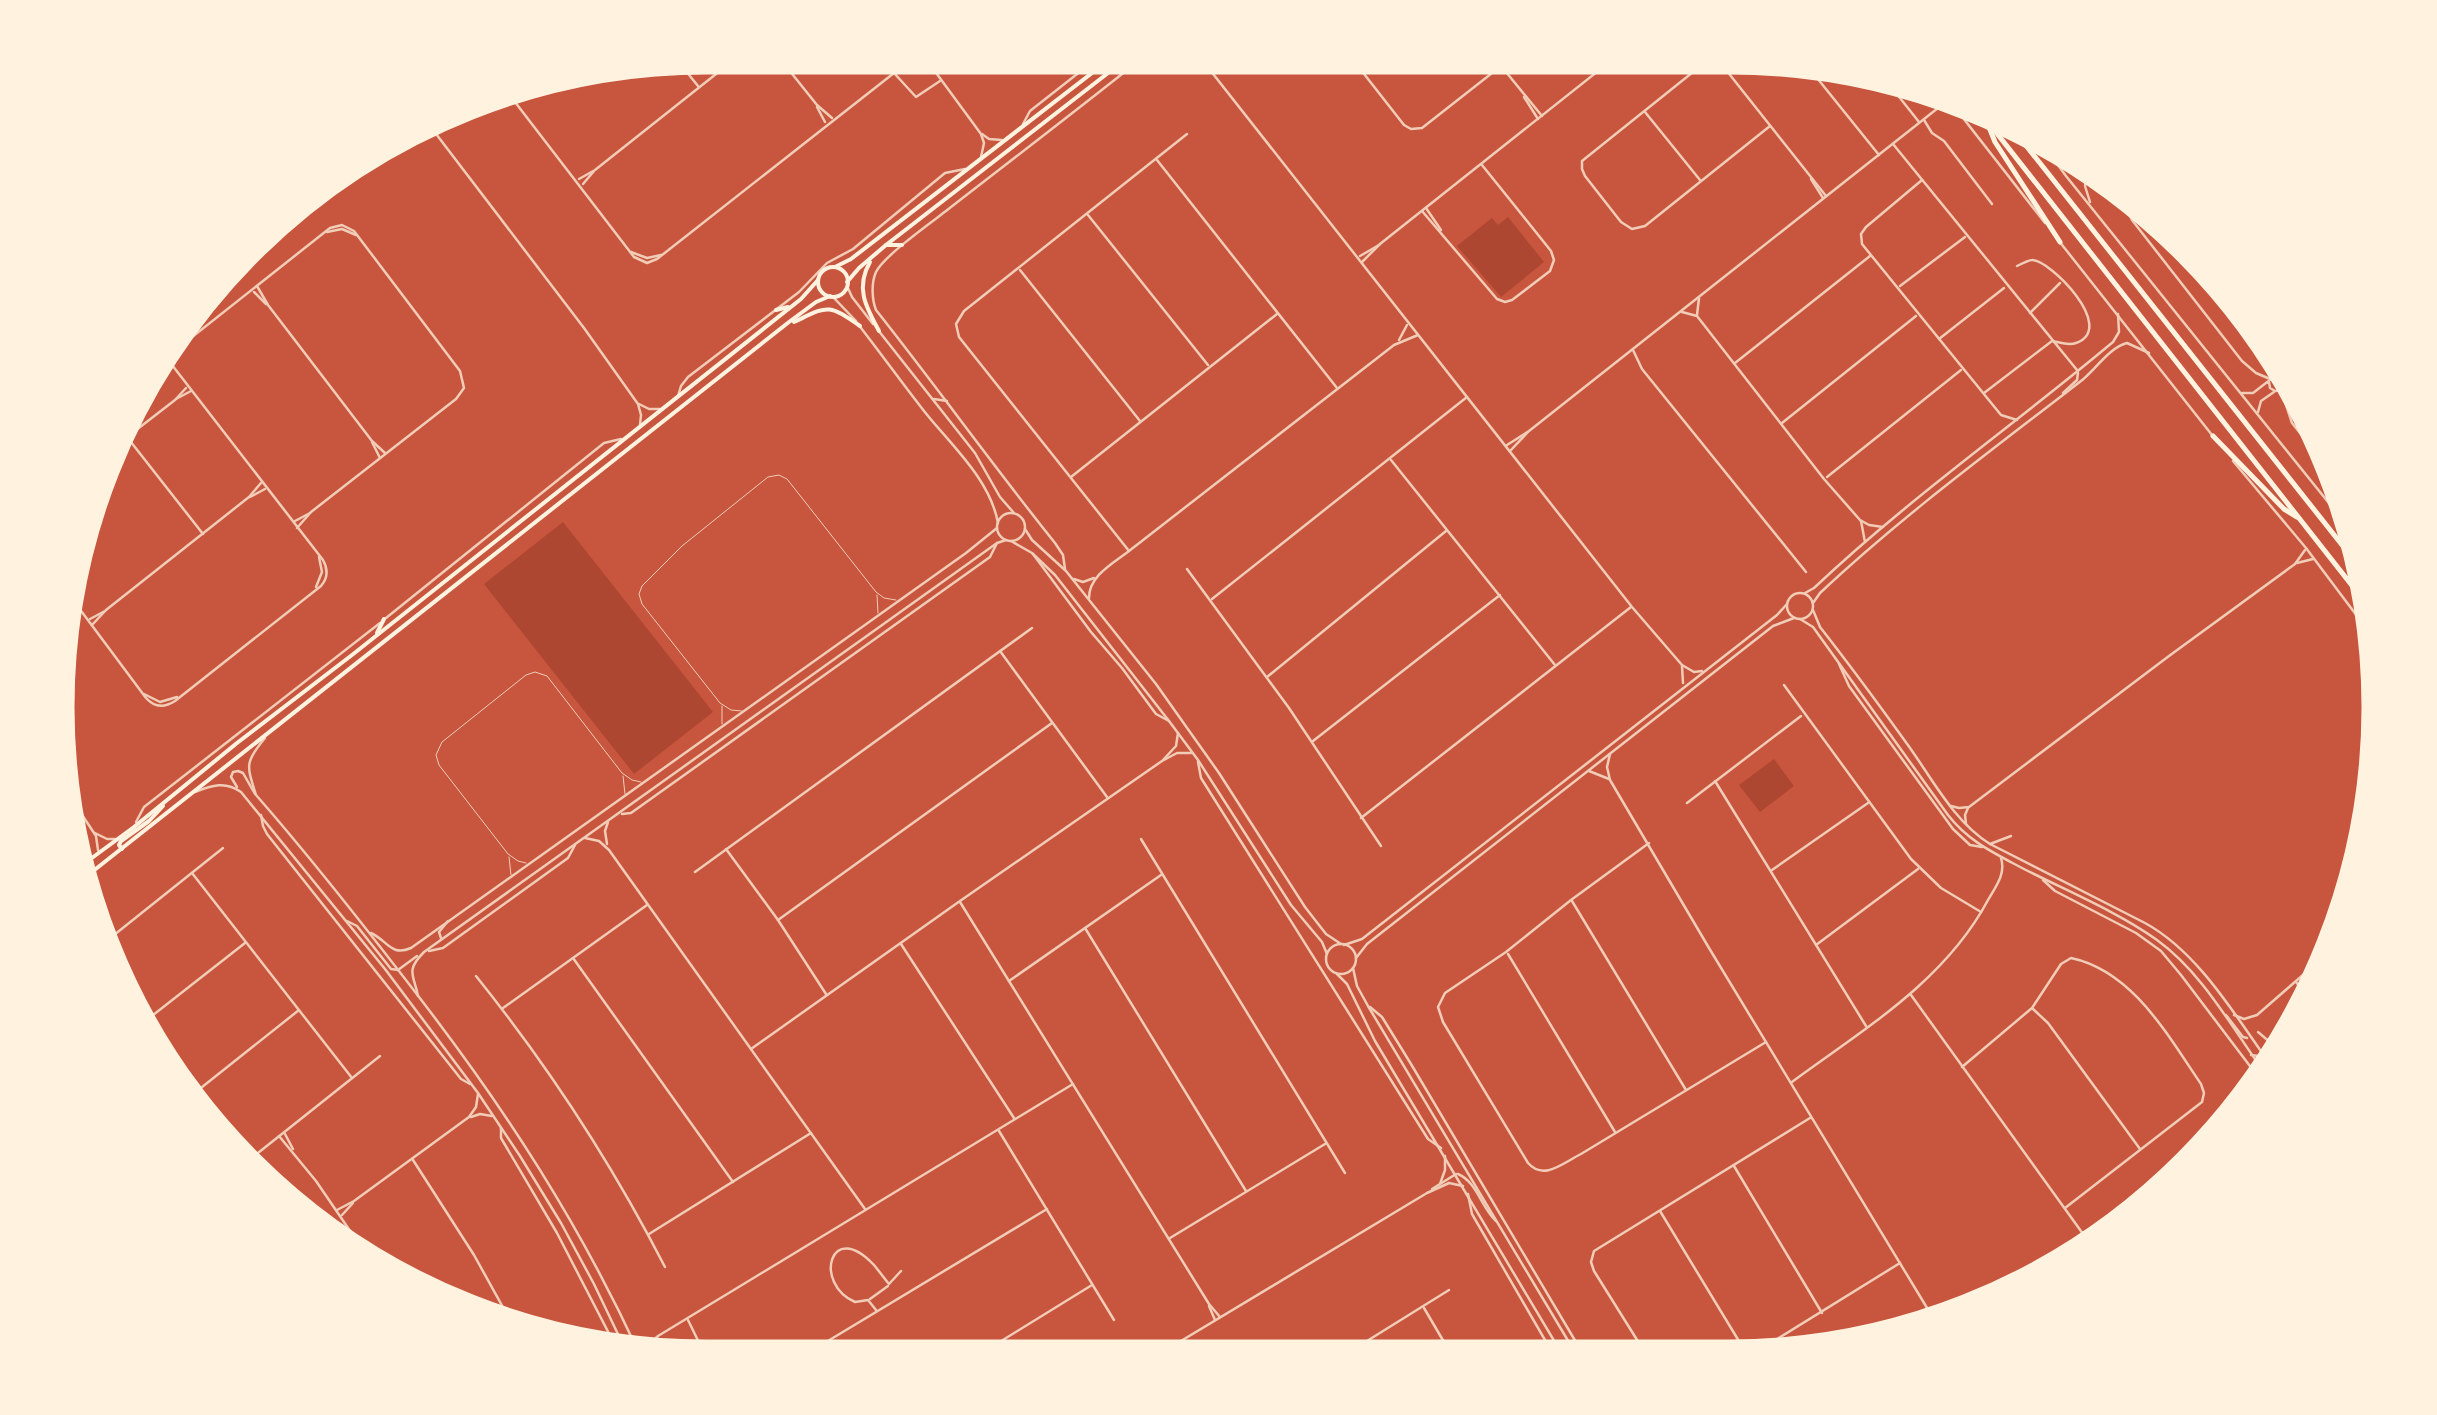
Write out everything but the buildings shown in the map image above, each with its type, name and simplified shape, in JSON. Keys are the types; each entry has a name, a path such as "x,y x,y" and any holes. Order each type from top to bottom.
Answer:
{"highway":[{"path":"1990,129 2060,242"},
{"path":"1995,131 2352,585"},
{"path":"2028,148 2344,547"},
{"path":"2213,436 2284,509 2300,517"}],"main road":[{"path":"91,858 678,398 792,306 826,269 851,260 1092,73"},
{"path":"94,871 789,322 820,299 842,294 859,268 886,245 1108,73"},
{"path":"886,245 902,245"},
{"path":"874,256 863,276 862,293 879,331"},
{"path":"835,267 844,272 847,284"},
{"path":"818,280 821,290 832,297"},
{"path":"776,310 792,306"},
{"path":"789,322 829,308 860,326"},
{"path":"374,637 384,620"},
{"path":"352,655 358,664"},
{"path":"122,849 121,841 149,821 166,802"}],"street":[{"path":"688,73 699,88"},
{"path":"577,181 718,73"},
{"path":"791,73 833,119"},
{"path":"518,101 630,251 654,261 893,73"},
{"path":"895,73 916,98 941,80"},
{"path":"935,73 981,134 982,157"},
{"path":"1023,125 1030,111 1078,73"},
{"path":"1066,571 1056,542 991,463 874,304 874,281 876,272 902,245 1123,73"},
{"path":"1212,73 1632,606 1682,665 1692,672 1702,671"},
{"path":"1363,73 1404,125 1415,130 1491,73"},
{"path":"1506,73 1540,117"},
{"path":"1358,258 1596,73"},
{"path":"1692,73 1588,155 1581,165 1621,222 1632,229 1645,226 1770,126"},
{"path":"1728,73 1825,197"},
{"path":"1819,79 1879,155"},
{"path":"1899,95 1946,143 1992,204"},
{"path":"817,105 827,124"},
{"path":"1506,446 1938,108"},
{"path":"1644,110 1701,181"},
{"path":"1962,117 2358,617"},
{"path":"436,134 638,404 639,427"},
{"path":"981,134 989,139 1004,139"},
{"path":"1128,550 959,337 956,324 964,311 1187,134"},
{"path":"1893,144 2078,372 2077,380 2061,396"},
{"path":"1156,158 1337,388"},
{"path":"1424,209 1501,301 1512,300 1552,268 1554,260 1551,251 1481,164"},
{"path":"2060,166 2333,508"},
{"path":"678,398 688,377 799,292 824,265 858,244 945,173 967,169"},
{"path":"581,186 595,170"},
{"path":"1922,180 1866,227 1861,234 1862,244 2000,415 2002,432"},
{"path":"2085,182 2092,208"},
{"path":"1087,214 1210,367"},
{"path":"2130,215 2242,360 2269,380 2273,391"},
{"path":"192,338 333,226 342,227 358,237 460,371 464,388 456,399 293,523"},
{"path":"1897,288 1966,236"},
{"path":"1362,262 1380,244"},
{"path":"1734,364 1870,256"},
{"path":"1983,394 2052,341 2078,342 2088,325 2082,302 2062,281 2036,260 2017,266"},
{"path":"1019,268 1140,422"},
{"path":"2029,314 2062,281"},
{"path":"847,284 852,297 974,453 1000,497 1022,519 1032,540 1066,571 1156,684 1310,914 1329,937 1351,948 1356,958"},
{"path":"257,286 372,441 386,454"},
{"path":"1938,340 2006,286"},
{"path":"252,290 268,304"},
{"path":"832,297 860,326 972,471 990,498 998,532 1032,553 1064,586 1198,760 1286,898 1322,942 1327,965 1347,984 1375,1040 1556,1342"},
{"path":"1697,316 1699,297"},
{"path":"1680,312 1697,316 1860,520 1869,526 1884,526"},
{"path":"1070,477 1278,314"},
{"path":"1780,424 1918,314"},
{"path":"1327,954 1334,946 1362,938 1773,618 1795,594 1817,586 1884,526 2118,337 2118,314"},
{"path":"1394,344 1409,322"},
{"path":"1089,600 1090,586 1128,550 1394,344 1418,335"},
{"path":"1813,603 1910,513 2093,371 2120,345 2128,343 2149,353"},
{"path":"1633,349 1642,369 1806,572"},
{"path":"2069,362 2086,364"},
{"path":"2068,379 2069,362"},
{"path":"81,610 150,703 172,703 324,578 326,566 173,366"},
{"path":"1824,479 1962,369"},
{"path":"2242,393 2254,393 2272,379"},
{"path":"137,428 190,388"},
{"path":"2258,414 2263,400 2278,389"},
{"path":"1211,600 1467,397"},
{"path":"932,399 947,401"},
{"path":"2286,402 2290,420 2304,437"},
{"path":"638,404 662,409"},
{"path":"2000,415 2017,420"},
{"path":"1510,451 1528,431"},
{"path":"134,828 144,807 604,443 627,437"},
{"path":"372,441 380,458"},
{"path":"131,442 203,534"},
{"path":"1390,458 1556,666"},
{"path":"249,498 262,482"},
{"path":"90,623 266,488"},
{"path":"297,528 312,512"},
{"path":"372,933 392,950 411,948 966,552 1004,515 1014,513"},
{"path":"1860,520 1865,542"},
{"path":"346,920 357,926 389,968 399,969 997,543 1020,538 1025,529"},
{"path":"1267,677 1448,530"},
{"path":"620,813 631,813 992,556 997,543"},
{"path":"1950,806 1969,806 2295,564 2306,548"},
{"path":"966,552 972,562"},
{"path":"2295,564 2314,559"},
{"path":"1188,569 1267,677 1381,846"},
{"path":"1070,576 1083,582 1100,574"},
{"path":"1805,593 1813,603 1820,626 1968,826 1990,844 2161,932 2199,969 2261,1054"},
{"path":"1312,742 1500,596"},
{"path":"1787,604 1790,613 1813,627 1953,821 1982,847 2159,941 2188,968 2256,1061"},
{"path":"1361,818 1632,606"},
{"path":"1569,1342 1368,1006 1357,986 1353,968 1356,958 1364,946 1773,626 1809,616 1813,610"},
{"path":"695,872 1032,628"},
{"path":"1000,651 1108,798"},
{"path":"1682,665 1682,687"},
{"path":"1784,686 1919,868 1941,888 1981,913"},
{"path":"1688,803 1804,714"},
{"path":"778,920 1052,722"},
{"path":"1162,761 1174,749 1178,732"},
{"path":"256,795 248,763 268,734"},
{"path":"751,1049 1162,761 1178,753 1192,754"},
{"path":"1610,754 1610,780 1929,1311"},
{"path":"1198,760 1201,778 1279,904 1428,1140 1441,1148"},
{"path":"1588,771 1610,780"},
{"path":"618,1336 569,1238 494,1116 346,920 238,789 231,777 234,772 243,773 256,795 372,933 476,1071 542,1171 596,1265 632,1338"},
{"path":"1715,781 1866,1027"},
{"path":"189,795 216,785 238,789"},
{"path":"1770,871 1868,803"},
{"path":"1968,826 1965,818 1969,806"},
{"path":"82,814 98,841 97,854"},
{"path":"261,814 267,834 460,1079 471,1084"},
{"path":"608,822 605,836 609,850"},
{"path":"94,832 102,838 116,839"},
{"path":"1990,844 2011,836"},
{"path":"585,838 599,840 609,850 866,1210"},
{"path":"1141,840 1345,1174"},
{"path":"1649,843 1445,994 1438,1006 1443,1022 1528,1163 1542,1172 1616,1133 1766,1042"},
{"path":"418,996 411,974 426,951 442,948 568,858 576,845"},
{"path":"115,935 223,848"},
{"path":"726,849 827,995"},
{"path":"2001,857 2004,871"},
{"path":"1791,1083 1910,994 1944,962 1964,939 2004,871 2017,866"},
{"path":"1816,945 1919,868"},
{"path":"192,873 352,1078"},
{"path":"1009,981 1163,874"},
{"path":"2042,878 2056,891 2136,933 2161,951 2251,1068"},
{"path":"1571,900 1686,1090"},
{"path":"960,901 1217,1319"},
{"path":"502,1009 648,904"},
{"path":"444,939 439,932 448,920"},
{"path":"1085,928 1246,1191"},
{"path":"153,1016 246,942"},
{"path":"900,943 1015,1120"},
{"path":"1506,952 1616,1133"},
{"path":"573,958 733,1182"},
{"path":"1962,1068 2032,1008 2060,964 2071,958 2118,980 2138,998 2201,1084 2204,1097 2199,1106 2065,1208"},
{"path":"1337,974 1353,968"},
{"path":"2234,1016 2257,1016 2307,970"},
{"path":"476,976 591,1136 664,1268"},
{"path":"2296,982 2300,987"},
{"path":"1910,994 2083,1234"},
{"path":"1368,1006 1379,1014 1411,1064 1576,1342"},
{"path":"2032,1008 2048,1023 2141,1150"},
{"path":"188,1071 201,1088 299,1010"},
{"path":"2220,1012 2243,1036 2250,1037"},
{"path":"2258,1032 2269,1042"},
{"path":"2251,1054 2260,1056"},
{"path":"256,1155 380,1056"},
{"path":"653,1340 1073,1084"},
{"path":"337,1210 414,1160 469,1117 476,1107 478,1093"},
{"path":"469,1117 494,1116"},
{"path":"1639,1342 1594,1271 1592,1257 1598,1246 1812,1117"},
{"path":"501,1127 502,1140 558,1232 610,1334"},
{"path":"999,1130 1114,1320"},
{"path":"648,1235 812,1133"},
{"path":"282,1134 352,1233"},
{"path":"1168,1239 1327,1143"},
{"path":"1440,1184 1445,1155"},
{"path":"414,1160 504,1309"},
{"path":"1733,1165 1822,1312"},
{"path":"1456,1174 1467,1178 1498,1222"},
{"path":"1178,1342 1456,1174"},
{"path":"1427,1193 1448,1184 1463,1186"},
{"path":"1468,1194 1475,1219 1547,1342"},
{"path":"341,1216 354,1202"},
{"path":"825,1342 1047,1209"},
{"path":"1659,1210 1737,1342"},
{"path":"889,1284 862,1255 846,1248 836,1251 829,1266 839,1292 855,1302 868,1300 889,1284 901,1271"},
{"path":"1775,1341 1900,1263"},
{"path":"999,1342 1093,1285"},
{"path":"1364,1342 1449,1290"},
{"path":"868,1300 877,1312"},
{"path":"1423,1306 1444,1342"},
{"path":"688,1318 699,1342"},
{"path":"630,1335 642,1339"},
{"path":"648,1339 658,1336"}],"lane":[{"path":"745,710 732,710 720,703 642,604 639,591 682,546 768,476 787,479 876,592 889,600 899,600"},
{"path":"876,592 876,616"},
{"path":"534,862 518,861 508,854 439,765 436,751 442,742 529,673 547,676 622,773 645,782"},
{"path":"720,703 720,728"},
{"path":"622,773 625,796"},
{"path":"508,854 511,878"}],"shaded area":[{"path":"1508,217 1544,262 1501,297 1457,246 1492,218 1498,225"},
{"path":"563,522 713,712 634,774 484,584"},
{"path":"1774,759 1794,786 1760,812 1739,785"}]}
